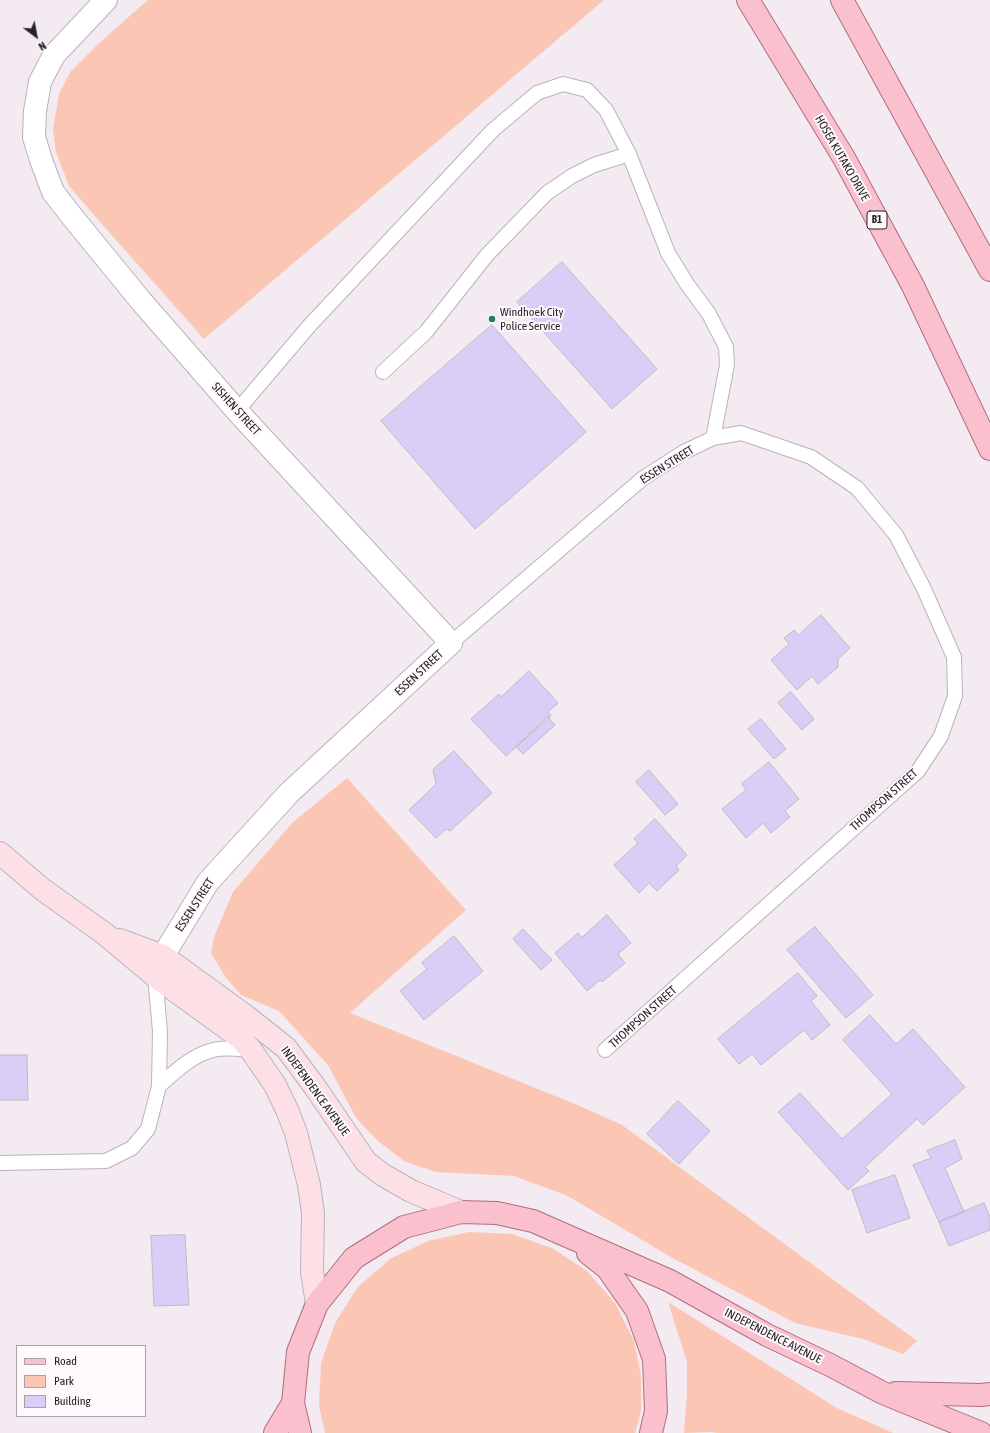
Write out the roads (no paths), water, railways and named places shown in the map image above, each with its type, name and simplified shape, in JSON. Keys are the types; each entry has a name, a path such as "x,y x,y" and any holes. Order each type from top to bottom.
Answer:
{"main road":[{"name":"HOSEA KUTAKO DRIVE","path":"748,0 844,158 913,286 990,450"},
{"path":"842,0 990,270"},
{"name":"INDEPENDENCE AVENUE","path":"0,853 42,889 105,934 154,976 239,1037 251,1050 275,1085 296,1133 313,1213 312,1272 317,1304"},
{"name":"INDEPENDENCE AVENUE","path":"105,934 163,956 252,1020 286,1048 315,1087 366,1162 411,1191 461,1212"},
{"name":"INDEPENDENCE AVENUE","path":"300,1433 293,1403 298,1352 317,1304 354,1258 404,1227 461,1212 497,1213 533,1221 670,1281 767,1335 830,1365 883,1393 981,1433"},
{"name":"INDEPENDENCE AVENUE","path":"567,1236 607,1268 638,1311 654,1360 656,1411 650,1433"},
{"path":"883,1393 990,1394"},
{"path":"275,1433 293,1403"}],"street":[{"name":"SISHEN STREET","path":"106,0 54,55 40,82 35,111 34,137 53,192 141,301 237,411 451,643"},
{"name":"ESSEN STREET","path":"154,976 163,956 208,882 284,799 451,643"}],"lane":[{"path":"237,411 310,325 488,136 538,93 563,84 587,90 606,110 629,154 668,253 687,284 709,314 726,347 727,365 713,438"},
{"path":"384,372 426,332 487,255 547,193 572,176 594,165 629,154"},
{"name":"ESSEN STREET","path":"451,643 642,479 684,452 713,438 741,432"},
{"name":"THOMPSON STREET","path":"605,1050 918,771 941,736 955,696 954,657 924,589 896,535 857,488 811,457 741,432"},
{"path":"0,1163 106,1161 132,1148 148,1129 159,1086 160,1031 154,976"},
{"path":"159,1086 183,1065 199,1055 213,1050 228,1048 251,1050"}],"place":[{"name":"Windhoek City Police Service","path":"492,319"}]}
